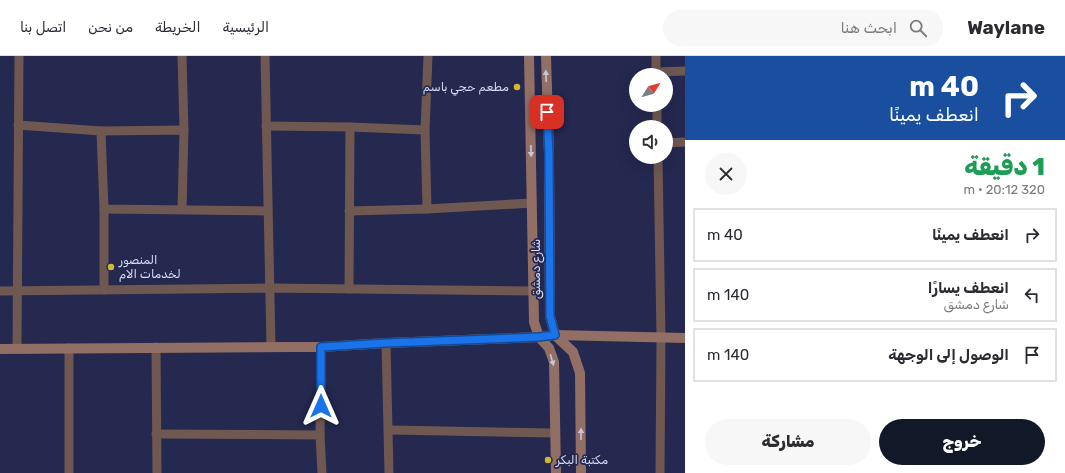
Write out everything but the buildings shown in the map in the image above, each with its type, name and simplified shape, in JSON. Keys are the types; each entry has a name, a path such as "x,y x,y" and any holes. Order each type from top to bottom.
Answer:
{"main road":[{"name":"شارع دمشق","path":"529,56 534,322 539,337 549,348 554,362 556,473"},
{"name":"شارع دمشق","path":"546,56 549,155 550,316 555,335"},
{"path":"555,335 573,352 580,373 581,473"},
{"path":"0,349 321,347 555,335 685,338"}],"street":[{"path":"17,348 19,56"},
{"path":"182,56 184,130 182,210"},
{"path":"265,56 271,347"},
{"path":"427,209 425,130 428,56"},
{"path":"656,56 656,68"},
{"path":"673,72 685,71"},
{"path":"18,125 101,131 184,130"},
{"path":"266,126 425,130"},
{"path":"349,289 350,127"},
{"path":"101,131 104,209 104,290"},
{"path":"673,142 685,142"},
{"path":"658,164 661,337 660,473"},
{"path":"349,211 427,209 532,203"},
{"path":"104,209 268,211"},
{"path":"0,291 270,288 533,291"},
{"path":"386,343 389,473"},
{"path":"321,347 320,435 322,473"},
{"path":"68,348 69,473"},
{"path":"156,348 156,473"},
{"path":"389,430 556,432"},
{"path":"156,434 320,435"}],"place":[{"name":"مطعم حجي باسم","path":"517,87"},
{"name":"المنصور لخدمات الام","path":"111,267"},
{"name":"مكتبة البكر","path":"548,460"}],"route":[{"path":"321,406 321,347 555,335 550,316 549,155 547,112"}]}
